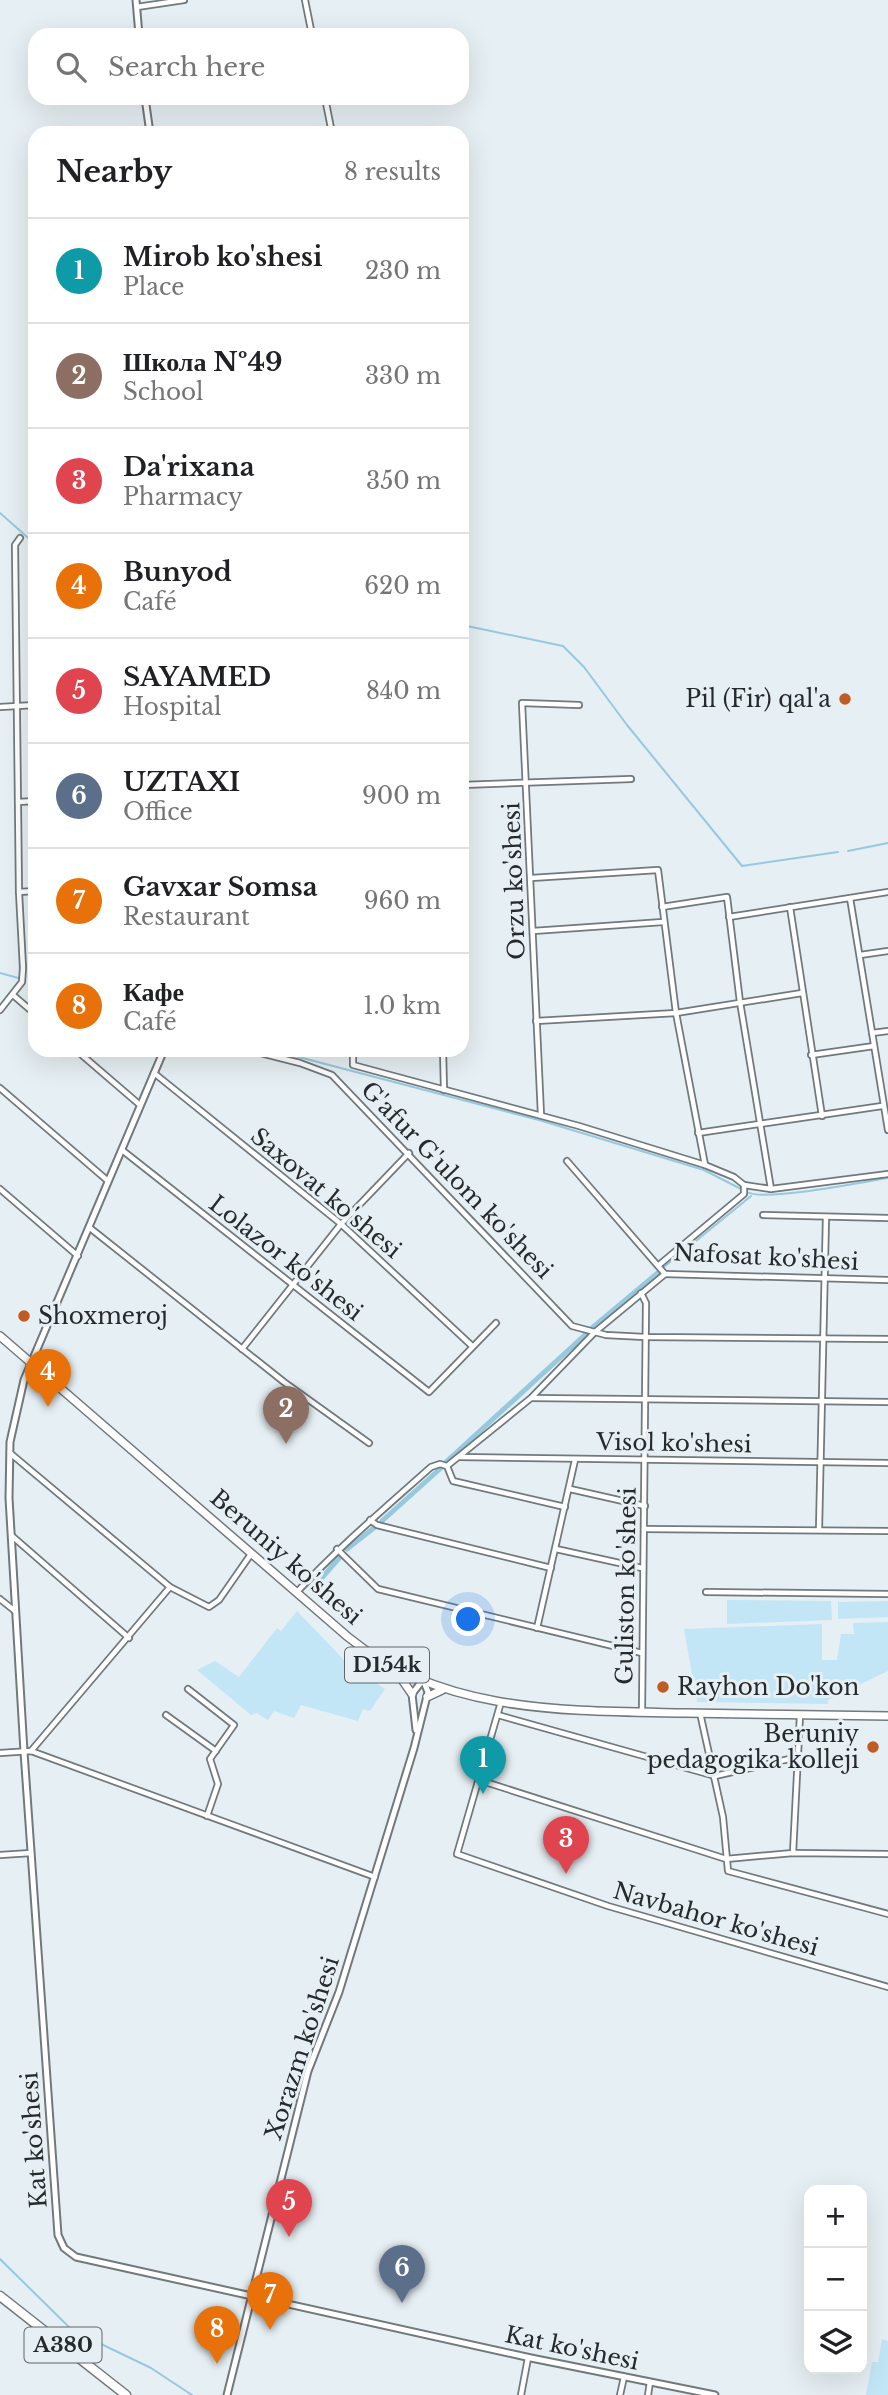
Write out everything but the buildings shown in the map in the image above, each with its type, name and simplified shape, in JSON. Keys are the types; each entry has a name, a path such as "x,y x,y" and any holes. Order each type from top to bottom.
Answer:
{"highway":[{"name":"A380","path":"0,2295 126,2395"}],"main road":[{"name":"Beruniy ko'shesi","path":"0,1336 372,1656 423,1682 501,1702 547,1708 888,1716"},
{"path":"396,1670 412,1694"},
{"path":"427,1697 446,1689"}],"street":[{"path":"138,28 136,3 184,0"},
{"path":"305,0 311,28"},
{"path":"146,105 149,126"},
{"path":"326,105 331,126"},
{"path":"0,1010 22,982 23,968 16,706 15,545 20,538"},
{"name":"Orzu ko'shesi","path":"541,1115 528,784 522,703 579,705"},
{"path":"0,707 28,705"},
{"path":"469,785 631,779"},
{"path":"18,802 28,801"},
{"path":"531,878 658,870 676,1013 705,1165"},
{"path":"19,892 28,891"},
{"path":"729,916 888,892"},
{"path":"662,907 727,897 740,1002 771,1189"},
{"path":"850,898 888,1130"},
{"path":"790,907 822,1116"},
{"path":"533,931 663,922"},
{"path":"860,955 888,951"},
{"path":"536,1021 676,1013 802,993"},
{"path":"13,995 28,1008"},
{"path":"872,1033 888,1031"},
{"path":"811,1055 874,1046"},
{"path":"84,1057 140,1105"},
{"name":"Kat ko'shesi","path":"161,1057 31,1363 15,1414 10,1452 16,1611 28,1751 31,1853 58,2235 64,2248 76,2257 254,2294 528,2358 715,2395"},
{"name":"G'afur G'ulom ko'shesi","path":"276,1057 332,1075 572,1326 606,1335 645,1337 888,1339"},
{"path":"353,1057 353,1065 541,1115 705,1165 734,1177 744,1185 771,1189 888,1174"},
{"path":"443,1057 444,1090"},
{"name":"Saxovat ko'shesi","path":"154,1073 341,1224 471,1345"},
{"path":"0,1088 108,1181"},
{"path":"698,1133 883,1106"},
{"name":"Lolazor ko'shesi","path":"122,1150 429,1392 471,1345"},
{"path":"242,1349 341,1224 409,1153"},
{"name":"Nafosat ko'shesi","path":"566,1161 665,1274 888,1280"},
{"path":"659,1265 744,1195 744,1185"},
{"path":"0,1189 78,1256"},
{"path":"762,1215 888,1218"},
{"path":"818,1530 822,1462 820,1400 825,1217"},
{"path":"90,1228 242,1349 369,1443"},
{"path":"447,1466 531,1398 595,1332 665,1274"},
{"name":"Guliston ko'shesi","path":"641,1293 646,1303 642,1712"},
{"path":"471,1345 496,1323"},
{"path":"531,1398 888,1402"},
{"path":"10,1452 170,1587 209,1607 219,1600 252,1553"},
{"name":"Visol ko'shesi","path":"459,1457 888,1463"},
{"path":"537,1628 575,1460"},
{"path":"297,1592 337,1549 431,1467 440,1464 447,1466"},
{"path":"447,1466 453,1481 565,1507"},
{"path":"570,1489 645,1506"},
{"path":"370,1520 377,1525 551,1568"},
{"path":"644,1529 888,1531"},
{"path":"12,1536 130,1637"},
{"path":"337,1549 378,1589 642,1653"},
{"path":"556,1549 642,1568"},
{"path":"28,1751 130,1637 170,1587"},
{"path":"706,1592 888,1594"},
{"path":"0,1599 16,1611"},
{"path":"416,1733 412,1694 423,1682"},
{"path":"423,1682 427,1697"},
{"path":"188,1689 234,1725 210,1759 218,1784 208,1815"},
{"name":"Xorazm ko'shesi","path":"227,2395 308,2071 339,1992 427,1697"},
{"path":"501,1702 479,1780 726,1859 793,1853 888,1854"},
{"path":"700,1713 723,1817 728,1871 888,1914"},
{"path":"166,1715 216,1751"},
{"path":"498,1715 715,1776 797,1757"},
{"path":"793,1853 800,1715"},
{"path":"0,1753 28,1751 375,1877"},
{"name":"Navbahor ko'shesi","path":"479,1780 457,1854 608,1906 888,1987"},
{"path":"0,1855 31,1853"},
{"path":"521,2395 528,2358"},
{"path":"620,2395 624,2377"},
{"path":"648,2395 650,2382"}],"shaded area":[{"path":"727,1600 831,1601 832,1620 727,1624"},
{"path":"888,1601 888,1617 838,1619 838,1602"},
{"path":"297,1611 344,1660 385,1689 370,1711 363,1709 358,1721 301,1705 294,1718 274,1711 268,1720 257,1713 251,1715 197,1670 215,1661 239,1677 277,1628 281,1631"},
{"path":"888,1622 888,1671 828,1700 828,1704 697,1702 684,1629 822,1624 822,1660 837,1660 841,1634 854,1634 853,1623"},
{"path":"882,2339 888,2341 888,2395 866,2395 872,2362 878,2362"}],"waterway":[{"path":"0,513 28,538"},
{"path":"469,626 563,646 584,667 627,725 742,866 838,852"},
{"path":"848,851 888,843"},
{"path":"0,973 22,979"},
{"path":"299,1057 539,1120 704,1170 741,1189"},
{"path":"747,1192 772,1195 888,1178"},
{"path":"664,1267 751,1196"},
{"path":"592,1328 660,1271"},
{"path":"446,1462 587,1333"},
{"path":"382,1521 442,1467"},
{"path":"347,1549 375,1527"},
{"path":"312,1589 341,1556"},
{"path":"0,2259 72,2330 151,2368 192,2395"}],"place":[{"name":"Pil (Fir) qal'a","path":"845,699"},
{"name":"Shoxmeroj","path":"24,1316"},
{"name":"Bunyod","path":"48,1407"},
{"name":"Школа №49","path":"286,1444"},
{"name":"Rayhon Do'kon","path":"663,1687"},
{"name":"Beruniy pedagogika kolleji","path":"873,1747"},
{"name":"Mirob ko'shesi","path":"483,1794"},
{"name":"Da'rixana","path":"566,1874"},
{"name":"SAYAMED","path":"289,2237"},
{"name":"UZTAXI","path":"402,2303"},
{"name":"Gavxar Somsa","path":"270,2330"},
{"name":"Кафе","path":"217,2364"}]}
